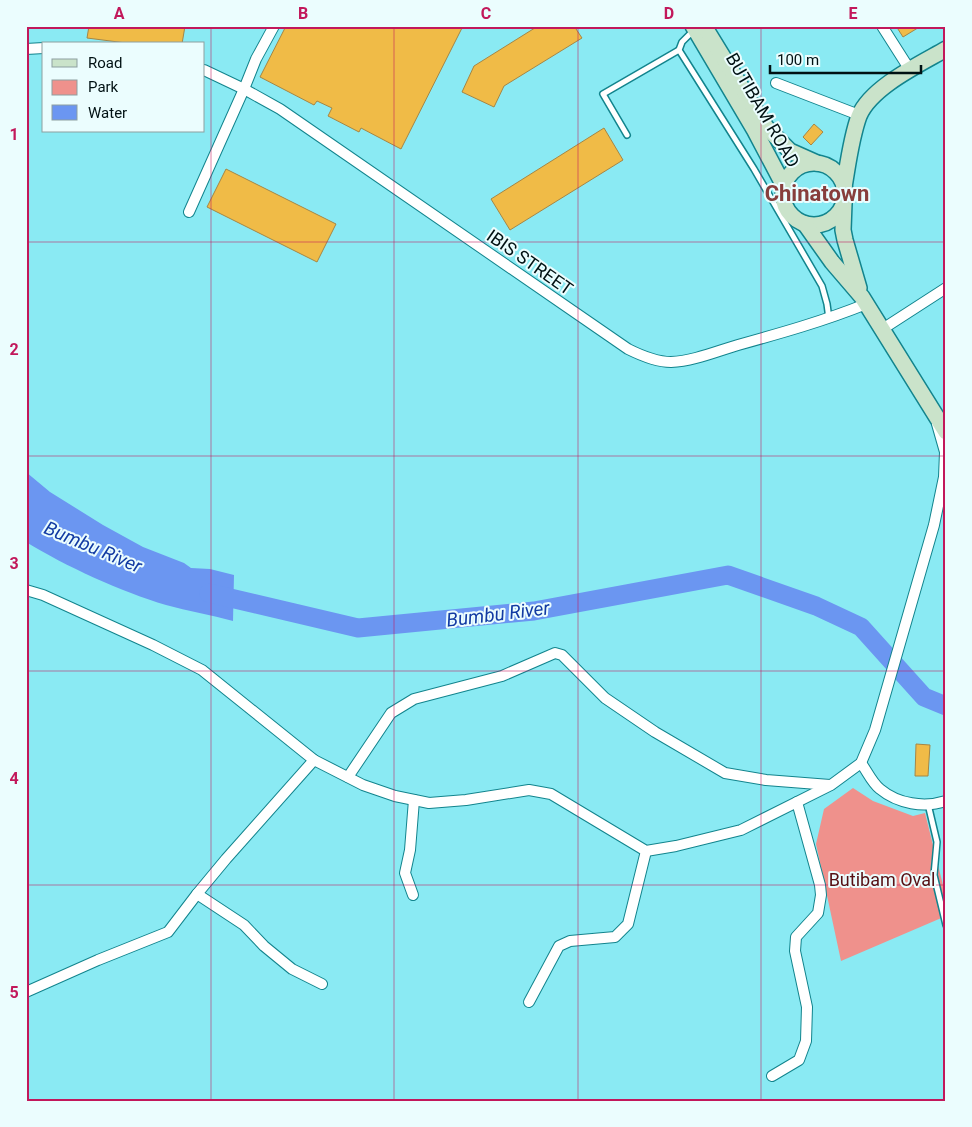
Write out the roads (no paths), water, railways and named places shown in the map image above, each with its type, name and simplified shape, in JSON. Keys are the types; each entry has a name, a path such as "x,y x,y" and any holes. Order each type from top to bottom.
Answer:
{"main road":[{"name":"BUTIBAM ROAD","path":"697,27 766,127 790,151 821,164"},
{"name":"BUTIBAM ROAD","path":"697,27 784,186"},
{"path":"864,300 847,253 843,230 844,194 852,144 860,115 879,91 946,49"},
{"path":"852,144 834,160 821,164 807,164 790,174 784,186 783,195 786,206 793,217 805,224 832,262 864,300 946,432"},
{"path":"805,224 817,225 829,221 838,213 844,194 841,178 834,170 821,164"}],"street":[{"path":"189,212 256,59 274,26"},
{"path":"882,26 910,70"},
{"path":"26,49 42,48"},
{"name":"IBIS STREET","path":"205,70 280,109 628,349 642,356 657,361 672,362 685,360 829,319 864,300"},
{"path":"776,83 860,115"},
{"path":"882,330 946,288"},
{"path":"26,590 43,594 145,641 202,670 314,760 363,785 395,796 429,803 466,800 529,790 551,794 646,851 676,846 741,830 831,785 861,763 875,730 934,525 944,477 945,452 935,416"},
{"path":"348,777 392,713 414,699 502,676 555,653 562,655 604,698 655,732 725,773 766,780 831,785"},
{"path":"26,992 168,932 197,894 314,760"},
{"path":"861,763 879,788 900,800 920,805 946,801"},
{"path":"413,895 406,873 414,800"},
{"path":"772,1076 799,1060 806,1041 807,1007 795,951 796,937 818,913 821,895 820,885 797,802"},
{"path":"529,1002 559,946 570,941 615,937 628,924 646,851"},
{"path":"197,894 244,925 264,946 292,969 322,984"}],"lane":[{"path":"628,135 603,94 679,50 682,42 697,27"},
{"path":"679,50 766,188 822,286 829,319"},
{"path":"928,804 937,842 934,875 946,925"}],"water":[{"path":"26,472 50,492 143,547 184,563 191,568 210,569 234,575 233,621 166,605 131,593 76,569 26,542"}],"waterway":[{"name":"Bumbu River","path":"209,593 358,628 534,611 728,575 816,606 861,627 924,697 946,706"}],"district":[{"name":"Chinatown","path":"817,193"}],"park label":[{"name":"Butibam Oval","path":"882,879"}]}
